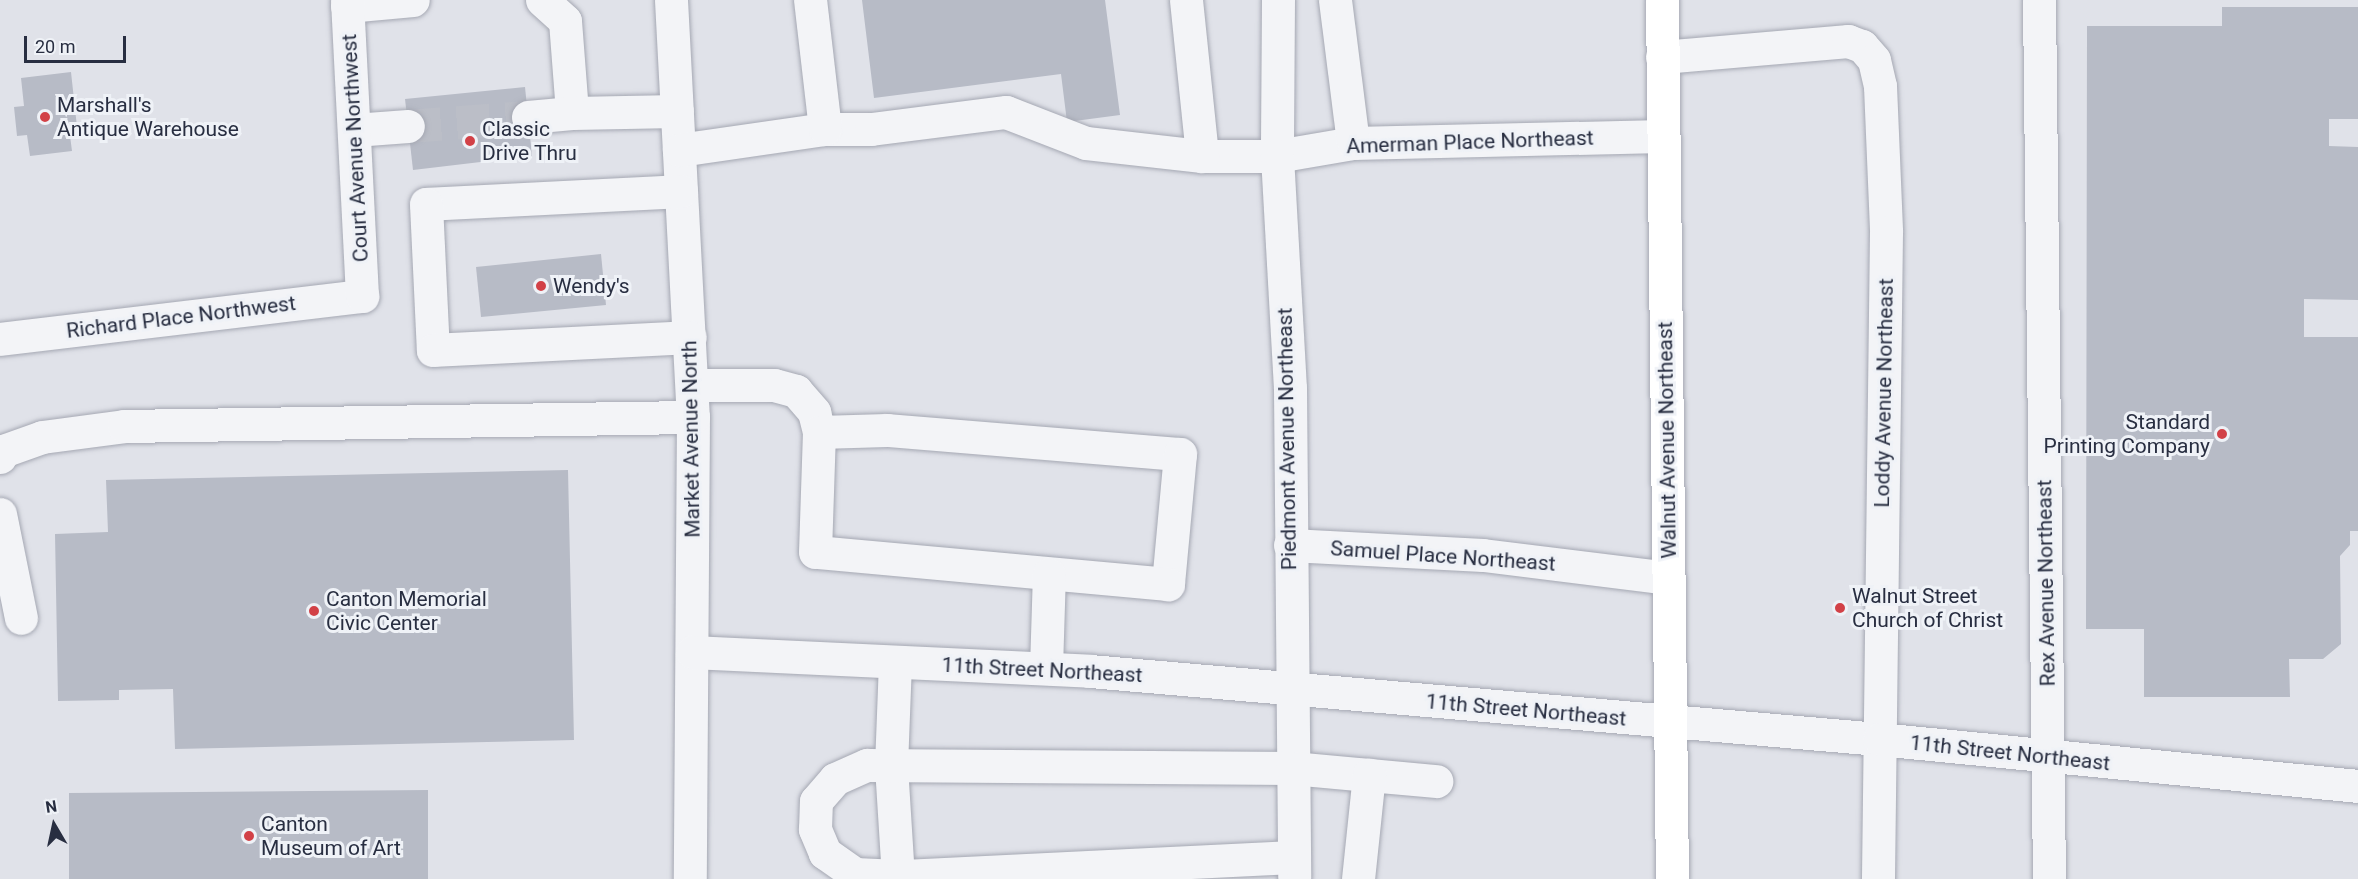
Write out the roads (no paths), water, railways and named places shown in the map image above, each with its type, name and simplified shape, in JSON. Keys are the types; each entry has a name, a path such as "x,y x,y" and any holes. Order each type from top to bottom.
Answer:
{"main road":[{"name":"Walnut Avenue Northeast","path":"1662,0 1672,879"}],"street":[{"path":"347,3 413,0"},
{"path":"542,0 565,21 572,113"},
{"name":"Market Avenue North","path":"671,0 693,401 690,879"},
{"path":"810,0 825,129"},
{"path":"1186,0 1202,156"},
{"name":"Piedmont Avenue Northeast","path":"1278,0 1277,156 1290,388 1293,868"},
{"path":"1335,0 1353,143"},
{"name":"Rex Avenue Northeast","path":"2039,0 2049,879"},
{"name":"Court Avenue Northwest","path":"347,3 362,296"},
{"name":"Loddy Avenue Northeast","path":"1662,57 1848,41 1868,50 1880,86 1886,232 1878,879"},
{"path":"528,117 572,113 677,111"},
{"name":"Amerman Place Northeast","path":"680,150 825,129 871,129 1006,112 1086,143 1202,156 1277,156 1353,143 1663,136"},
{"path":"354,130 408,126"},
{"path":"681,191 426,204 434,350 690,337"},
{"name":"Richard Place Northwest","path":"0,339 362,296"},
{"path":"0,457 3,451 42,437 124,426 693,401 774,385 796,391 814,412 819,432 816,552 1168,584 1180,454 887,430 819,432"},
{"path":"0,514 21,618"},
{"name":"Samuel Place Northeast","path":"1290,546 1483,555 1668,579"},
{"path":"1046,668 1049,574"},
{"name":"11th Street Northeast","path":"692,652 1046,668 1671,723 1879,738 2048,758 2358,786"},
{"path":"895,662 891,766 898,876"},
{"path":"1293,868 898,876 855,874 825,853 815,829 816,801 835,779 867,765 1292,768 1436,781"},
{"path":"1358,879 1369,775"}],"tunnel":[{"path":"408,126 528,117"}],"place":[{"name":"Marshall's Antique Warehouse","path":"45,117"},
{"name":"Classic Drive Thru","path":"470,141"},
{"name":"Wendy's","path":"541,286"},
{"name":"Standard Printing Company","path":"2222,434"},
{"name":"Walnut Street Church of Christ","path":"1840,608"},
{"name":"Canton Memorial Civic Center","path":"314,611"},
{"name":"Canton Museum of Art","path":"249,836"}]}
